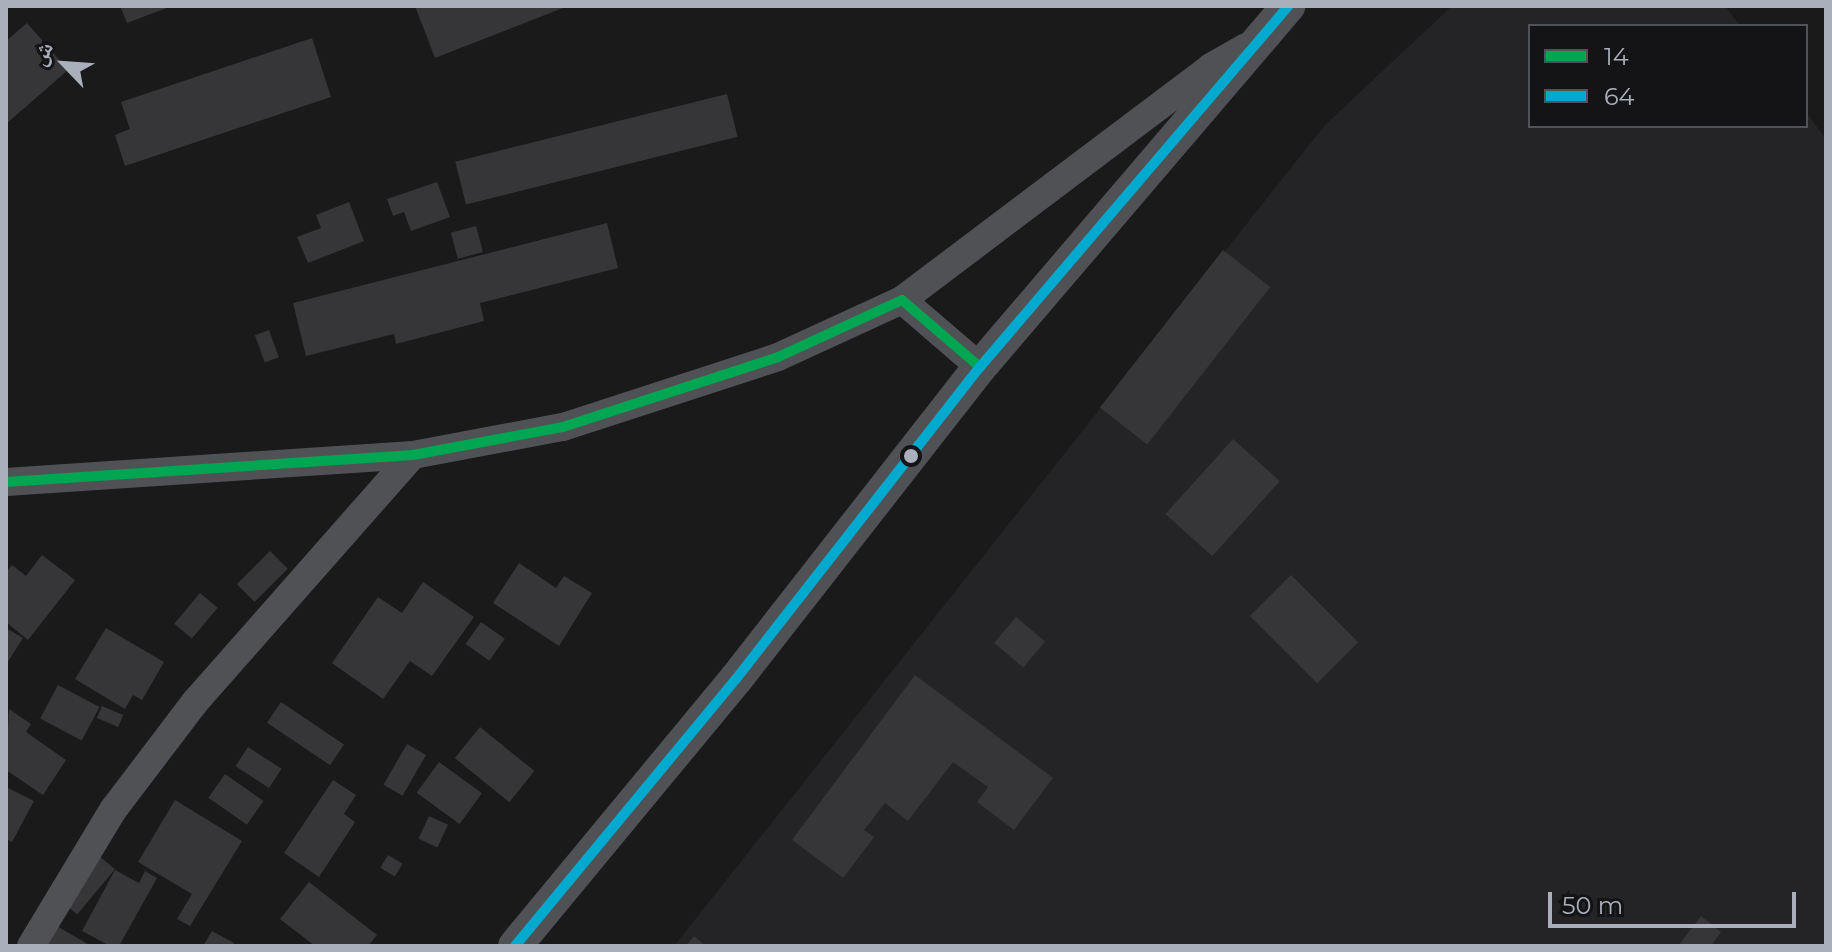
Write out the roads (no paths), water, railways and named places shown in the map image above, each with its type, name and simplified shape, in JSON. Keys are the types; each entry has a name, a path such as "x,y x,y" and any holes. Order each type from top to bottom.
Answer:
{"street":[{"path":"515,946 736,679 980,367 1288,6"},
{"path":"6,482 413,455 563,427 778,357 902,300 1211,67 1261,39"},
{"path":"902,300 980,367"},
{"path":"31,946 113,810 195,702 413,455"}]}
